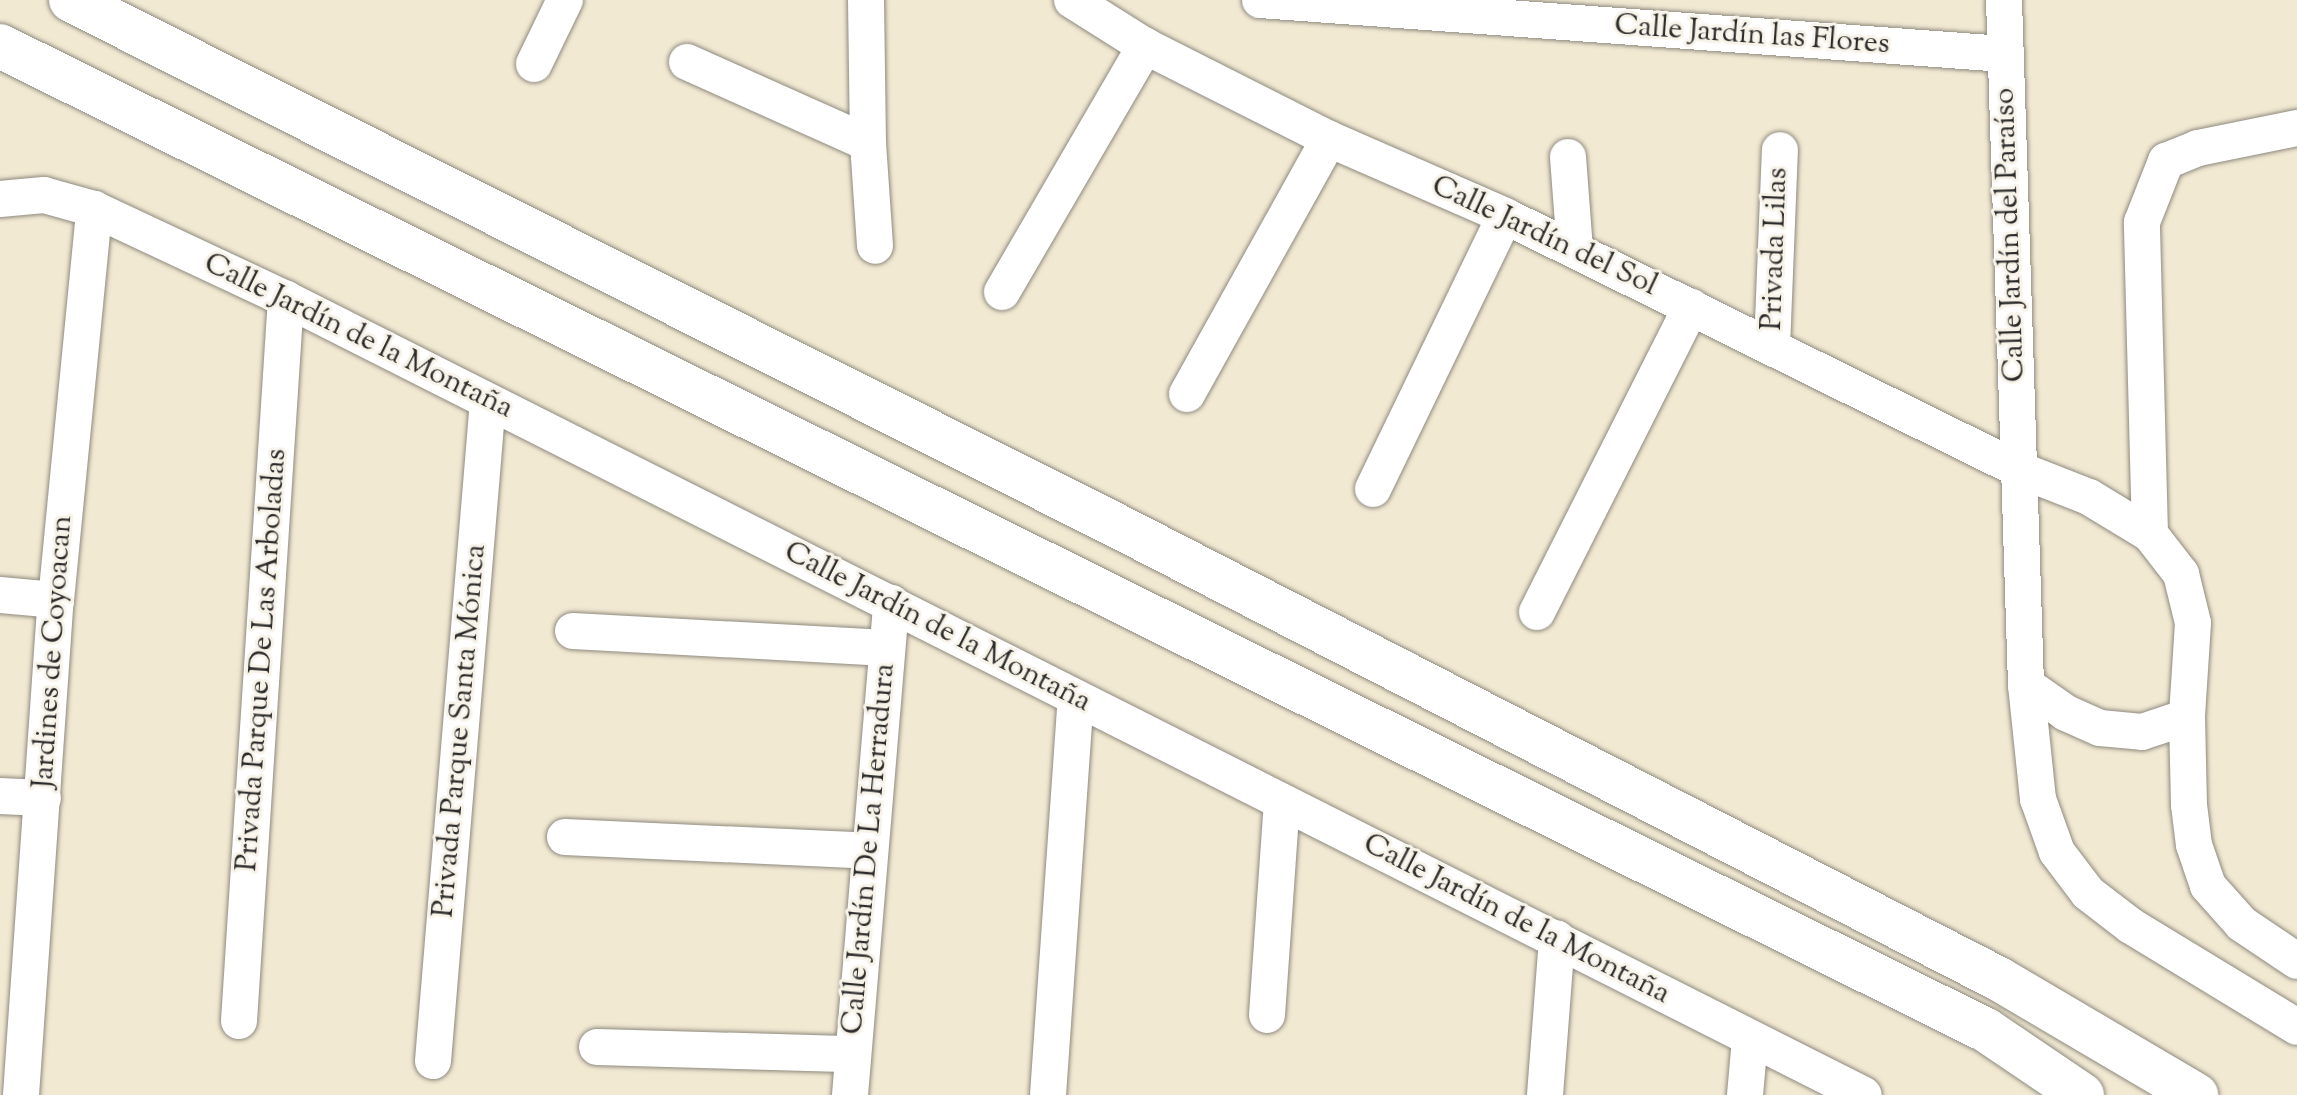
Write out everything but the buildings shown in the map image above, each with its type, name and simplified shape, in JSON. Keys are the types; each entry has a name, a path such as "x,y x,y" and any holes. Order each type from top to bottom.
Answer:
{"highway":[{"path":"71,0 1133,534 1999,979 2196,1095"},
{"path":"0,46 1972,1023 2082,1095"}],"street":[{"path":"534,64 565,0"},
{"path":"866,0 868,143 875,246"},
{"name":"Calle Jardín del Sol","path":"1072,0 1145,46 1329,139 1505,216 2020,470"},
{"name":"Calle Jardín las Flores","path":"1260,0 2005,54"},
{"name":"Calle Jardín del Paraíso","path":"2004,0 2020,470"},
{"path":"1002,292 1145,46"},
{"path":"687,62 868,143"},
{"path":"2150,534 2142,222 2166,161 2198,148 2297,128"},
{"path":"1187,394 1329,139"},
{"name":"Privada Lilas","path":"1772,347 1780,150"},
{"path":"1568,157 1575,250"},
{"name":"Calle Jardín de la Montaña","path":"0,199 44,195 94,209 286,299 1864,1095"},
{"name":"Jardines de Coyoacan","path":"21,1095 13,996 43,798 56,600 94,209"},
{"path":"1373,489 1505,216"},
{"name":"Privada Parque De Las Arboladas","path":"239,1021 286,299"},
{"path":"1537,612 1691,307"},
{"name":"Privada Parque Santa Mónica","path":"433,1061 488,401"},
{"path":"2297,961 2242,924 2208,886 2194,845 2187,717 2193,623 2181,574 2150,534 2089,497 2020,470 2026,685 2038,799 2057,852 2088,893 2131,926 2297,1027"},
{"path":"0,595 56,600"},
{"name":"Calle Jardín De La Herradura","path":"850,1095 891,603"},
{"path":"573,631 887,648"},
{"path":"2026,685 2066,713 2100,728 2142,732 2187,717"},
{"path":"1048,1095 1076,698"},
{"path":"0,796 43,798"},
{"path":"1267,1015 1282,802"},
{"path":"565,837 870,851"},
{"path":"1545,1095 1557,938"},
{"path":"1745,1095 1750,1039"},
{"path":"597,1047 853,1054"}]}
